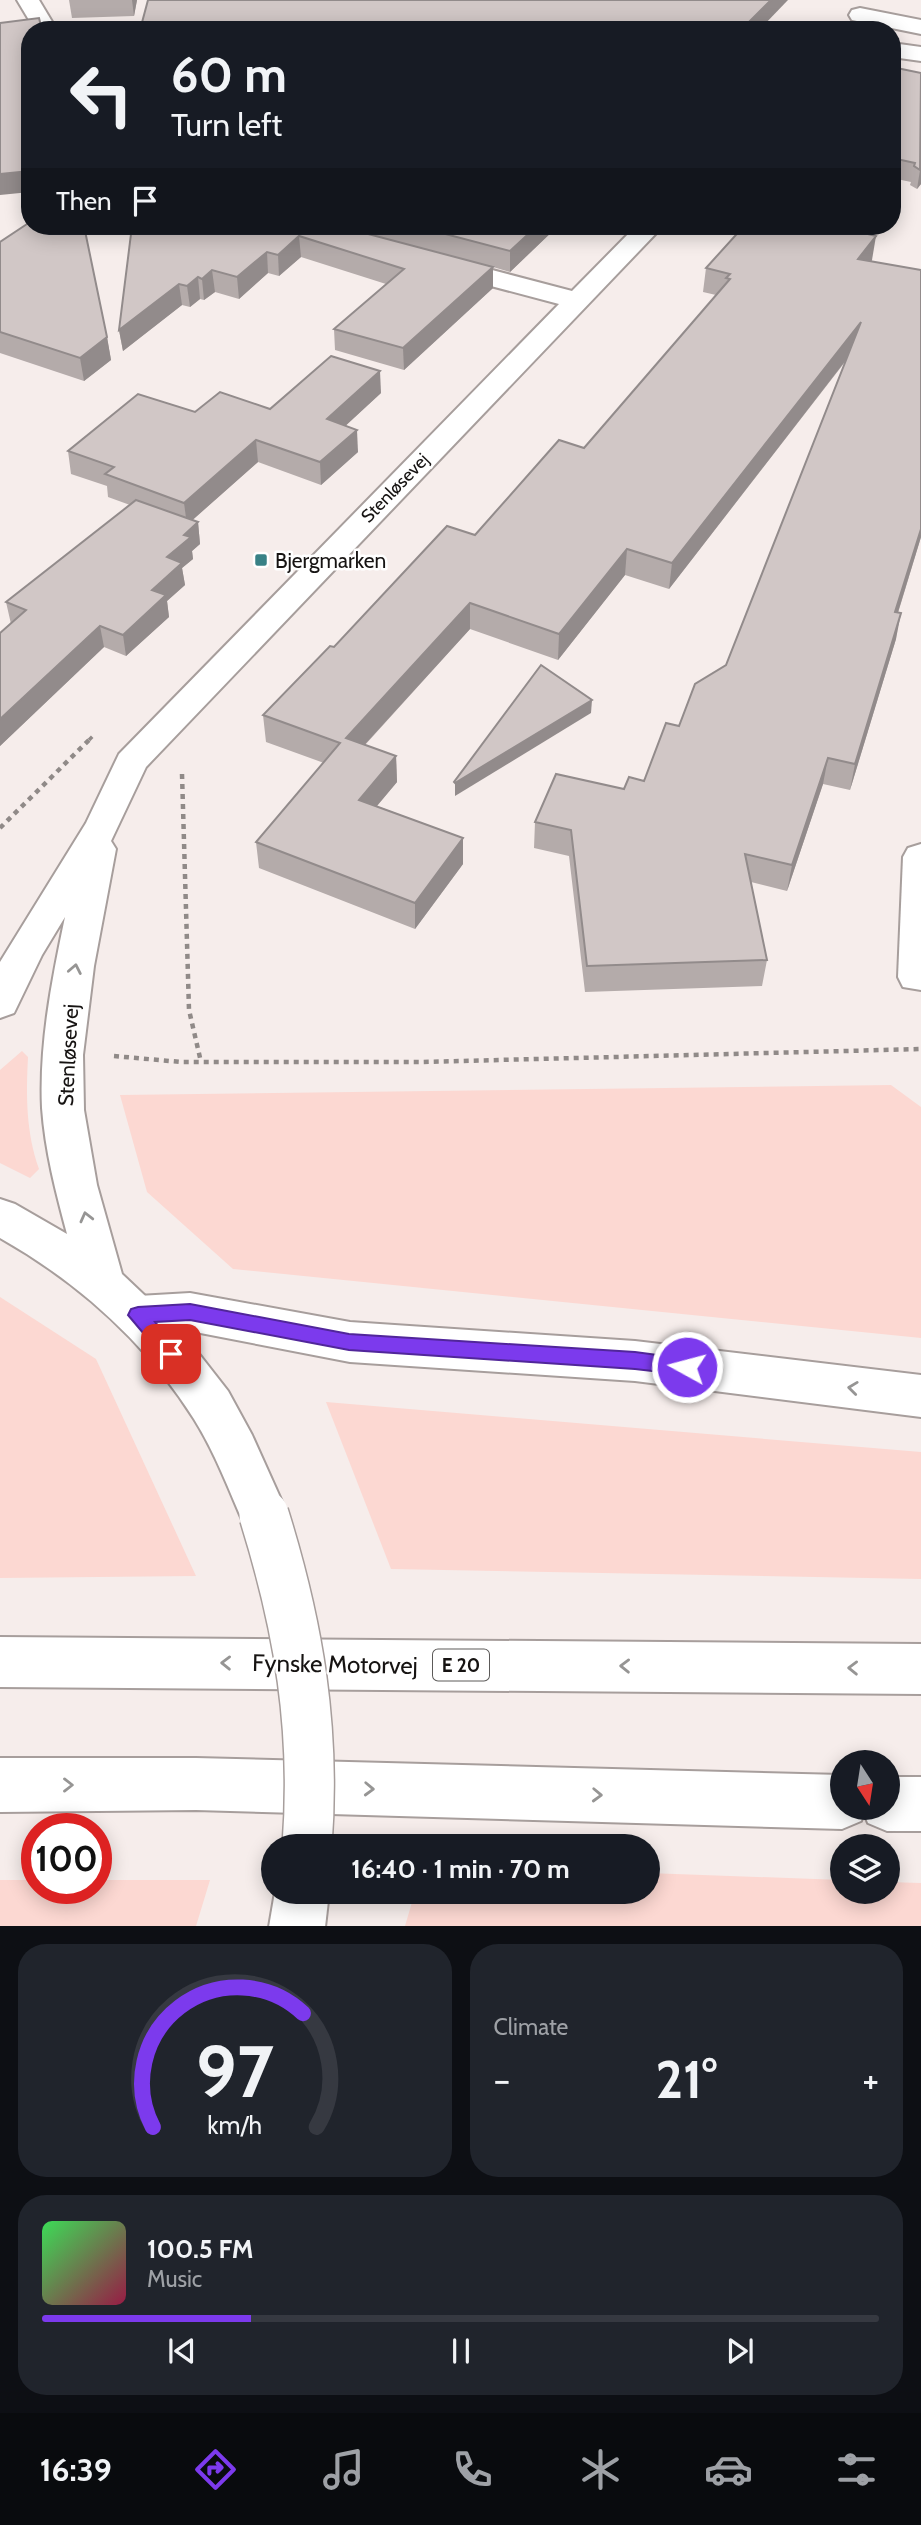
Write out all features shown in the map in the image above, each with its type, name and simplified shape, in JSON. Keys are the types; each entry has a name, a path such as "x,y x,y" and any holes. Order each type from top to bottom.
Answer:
{"main road":[{"path":"28,0 41,21"},
{"path":"859,15 890,21"},
{"path":"901,23 921,27"},
{"path":"901,51 921,54"},
{"name":"Stenløsevej","path":"0,1003 24,953 103,825 131,762 159,730 641,235"},
{"path":"425,261 577,300"},
{"name":"Stenløsevej","path":"102,1283 68,1145 62,1086 66,1015 103,825"},
{"path":"917,977 921,857"},
{"path":"0,1217 32,1233 102,1283 138,1315 188,1373 230,1439 264,1515 287,1583 303,1659 310,1739 307,1834"},
{"path":"138,1315 190,1312 349,1342 635,1361 921,1396"},
{"name":"Fynske Motorvej","path":"0,1662 921,1669"},
{"path":"0,1785 196,1784 830,1802"},
{"path":"900,1804 921,1804"},
{"path":"297,1926 300,1904"}],"path":[{"path":"0,828 73,752 95,734 159,730"},
{"path":"187,764 182,774 189,1010 201,1062"},
{"path":"112,1056 201,1062 422,1062 921,1049"}],"shaded area":[{"path":"22,1051 28,1057 28,1114 39,1169 30,1178 0,1163 0,1070"},
{"path":"891,1085 921,1107 921,1338 233,1269 147,1192 120,1095"},
{"path":"0,1297 96,1359 196,1576 0,1578"},
{"path":"326,1402 921,1452 921,1579 391,1569"},
{"path":"660,1873 830,1880 830,1904 900,1904 900,1882 921,1883 921,1926 405,1926 411,1904 660,1904"},
{"path":"0,1880 21,1880 21,1904 112,1904 112,1880 210,1880 196,1926 0,1926"}],"building":[{"path":"148,0 771,0 750,21 142,21"},
{"path":"39,18 40,21 21,21 21,172 0,174 0,23"},
{"path":"901,69 921,73 920,170 914,166 915,163 901,160"},
{"path":"21,228 21,235 86,235 107,337 80,358 0,332 0,242"},
{"path":"131,235 372,235 493,267 403,348 334,329 404,269 299,236 278,255 267,252 237,277 212,270 202,279 198,277 187,286 179,284 119,330"},
{"path":"449,235 527,235 510,251"},
{"path":"736,235 872,235 876,236 858,259 921,270 921,529 895,612 901,613 855,764 828,758 792,865 745,854 767,960 587,966 571,830 535,822 556,774 624,789 629,777 644,781 666,723 679,726 695,684 726,665 861,322 672,563 627,549 559,634 470,603 346,738 396,756 359,800 463,838 415,903 256,842 340,743 263,715 330,646 334,647 447,526 475,535 559,440 584,448 730,279 726,278 730,274 706,268"},
{"path":"331,356 380,371 327,419 357,430 320,462 256,440 184,503 105,474 114,467 68,451 138,394 195,412 220,392 270,409"},
{"path":"136,500 198,522 184,535 191,537 167,557 182,563 152,590 166,595 123,635 100,626 0,719 0,633 26,610 6,602"},
{"path":"541,665 592,700 455,783 454,782"}],"place":[{"name":"Bjergmarken","path":"261,560"}],"route":[{"path":"171,1354 138,1315 190,1312 349,1342 635,1361 687,1367"}]}
